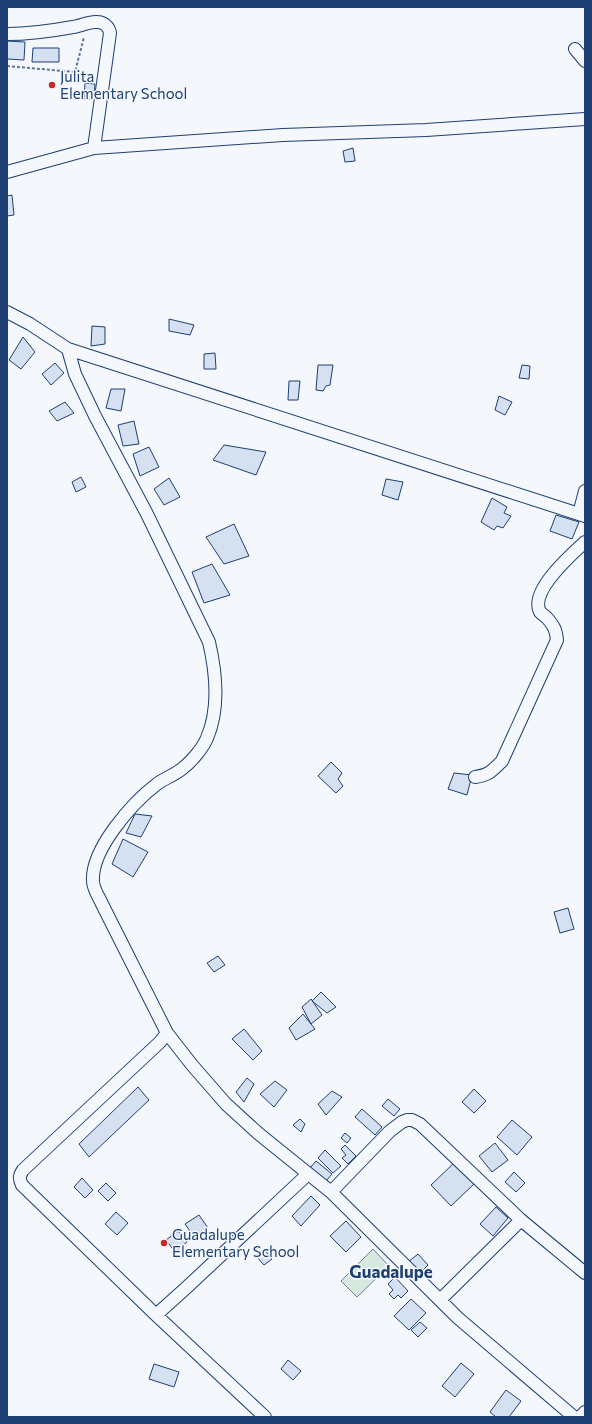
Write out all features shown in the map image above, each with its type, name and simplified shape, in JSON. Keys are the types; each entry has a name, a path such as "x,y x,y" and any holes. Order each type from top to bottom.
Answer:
{"street":[{"path":"7,34 23,34 96,22 102,22 107,26 110,33 94,148"},
{"path":"575,50 585,61"},
{"path":"7,172 94,148 283,135 426,130 585,119"},
{"path":"7,312 30,324 68,349 582,515 585,491"},
{"path":"68,349 75,374 95,416 147,514 209,642 213,658 215,678 214,719 207,738 200,749 183,768 158,784 122,818 100,853 94,871 93,882 102,904 167,1033 192,1065 226,1104 259,1134 331,1192 458,1318 574,1417"},
{"path":"475,777 486,776 502,761 557,640 556,631 551,622 540,612 538,604 541,593 549,579 585,542"},
{"path":"167,1033 160,1042 24,1170 20,1174 19,1179 22,1185 156,1315 265,1417"},
{"path":"331,1192 390,1131 402,1122 412,1120 420,1124 521,1220 585,1273"},
{"path":"156,1315 308,1174"},
{"path":"440,1300 521,1220"},
{"path":"580,1417 585,1412"}],"path":[{"path":"7,66 75,72 87,24"}],"shaded area":[{"path":"373,1249 389,1266 357,1297 341,1281"}],"building":[{"path":"7,41 25,42 24,60 7,59"},
{"path":"33,48 59,48 59,62 32,62"},
{"path":"85,83 95,84 94,99 84,99"},
{"path":"353,148 355,161 345,162 343,151"},
{"path":"12,195 14,215 7,216 7,196"},
{"path":"169,319 194,325 190,335 169,331"},
{"path":"92,326 105,327 105,344 91,346"},
{"path":"23,337 35,352 21,369 9,360"},
{"path":"215,353 216,369 204,369 204,354"},
{"path":"55,363 64,373 51,385 42,374"},
{"path":"318,365 333,365 330,385 326,386 323,391 316,390"},
{"path":"522,365 530,366 529,379 519,378"},
{"path":"289,381 300,381 298,400 288,400"},
{"path":"111,389 125,389 121,411 106,408"},
{"path":"499,396 512,402 505,415 495,410"},
{"path":"65,402 74,413 57,421 49,411"},
{"path":"134,421 139,444 123,446 118,425"},
{"path":"224,445 266,452 256,475 213,460"},
{"path":"149,447 159,467 140,476 133,454"},
{"path":"81,477 86,487 76,492 72,482"},
{"path":"169,478 180,497 164,505 154,489"},
{"path":"386,479 403,482 398,500 382,495"},
{"path":"492,498 507,507 504,513 511,516 503,528 497,526 494,530 481,522"},
{"path":"556,515 579,522 572,539 550,531"},
{"path":"234,524 249,556 224,564 206,537"},
{"path":"212,564 230,595 204,603 192,572"},
{"path":"331,762 342,773 338,779 343,786 336,793 318,776"},
{"path":"454,773 472,775 467,795 448,789"},
{"path":"135,814 152,816 141,837 126,833"},
{"path":"123,839 148,852 133,877 112,864"},
{"path":"568,908 574,929 560,933 554,912"},
{"path":"218,956 225,965 214,972 207,963"},
{"path":"321,992 336,1007 327,1013 312,1001"},
{"path":"311,999 322,1015 311,1024 302,1007"},
{"path":"303,1014 315,1029 296,1040 289,1028"},
{"path":"244,1029 262,1051 253,1060 232,1039"},
{"path":"247,1078 254,1084 244,1102 236,1092"},
{"path":"275,1081 287,1090 274,1107 260,1094"},
{"path":"138,1087 149,1100 89,1157 79,1144"},
{"path":"474,1089 486,1101 474,1113 462,1102"},
{"path":"332,1091 342,1097 326,1115 318,1104"},
{"path":"388,1099 400,1109 394,1116 382,1106"},
{"path":"362,1109 382,1127 375,1135 355,1117"},
{"path":"300,1119 305,1124 301,1132 293,1125"},
{"path":"512,1120 532,1137 517,1155 497,1137"},
{"path":"345,1133 351,1138 347,1143 341,1138"},
{"path":"495,1143 508,1160 492,1172 479,1156"},
{"path":"345,1145 356,1156 348,1164 342,1158 346,1155 341,1149"},
{"path":"325,1150 341,1166 333,1173 318,1158"},
{"path":"316,1161 332,1174 326,1181 310,1168"},
{"path":"455,1162 475,1183 451,1206 431,1185"},
{"path":"514,1172 525,1183 516,1192 505,1182"},
{"path":"82,1178 93,1190 85,1198 74,1187"},
{"path":"106,1183 116,1193 108,1201 98,1191"},
{"path":"311,1196 320,1205 301,1226 292,1216"},
{"path":"496,1207 508,1218 493,1236 480,1224"},
{"path":"116,1212 128,1223 117,1235 105,1224"},
{"path":"199,1215 208,1228 195,1238 185,1224"},
{"path":"346,1221 361,1237 346,1252 330,1236"},
{"path":"178,1231 187,1242 175,1252 166,1240"},
{"path":"264,1249 272,1259 264,1265 256,1256"},
{"path":"418,1254 428,1265 419,1274 408,1262"},
{"path":"395,1277 408,1291 401,1298 398,1295 394,1299 389,1294 393,1290 388,1284"},
{"path":"411,1299 426,1313 409,1330 394,1316"},
{"path":"420,1322 427,1328 418,1337 411,1330"},
{"path":"288,1360 301,1371 293,1380 281,1369"},
{"path":"461,1363 474,1374 455,1397 442,1386"},
{"path":"154,1364 179,1372 174,1387 149,1379"},
{"path":"506,1390 521,1401 509,1417 496,1417 490,1412"}],"place":[{"name":"Julita Elementary School","path":"52,85"},
{"name":"Guadalupe Elementary School","path":"164,1243"}],"district":[{"name":"Guadalupe","path":"391,1271"}]}
